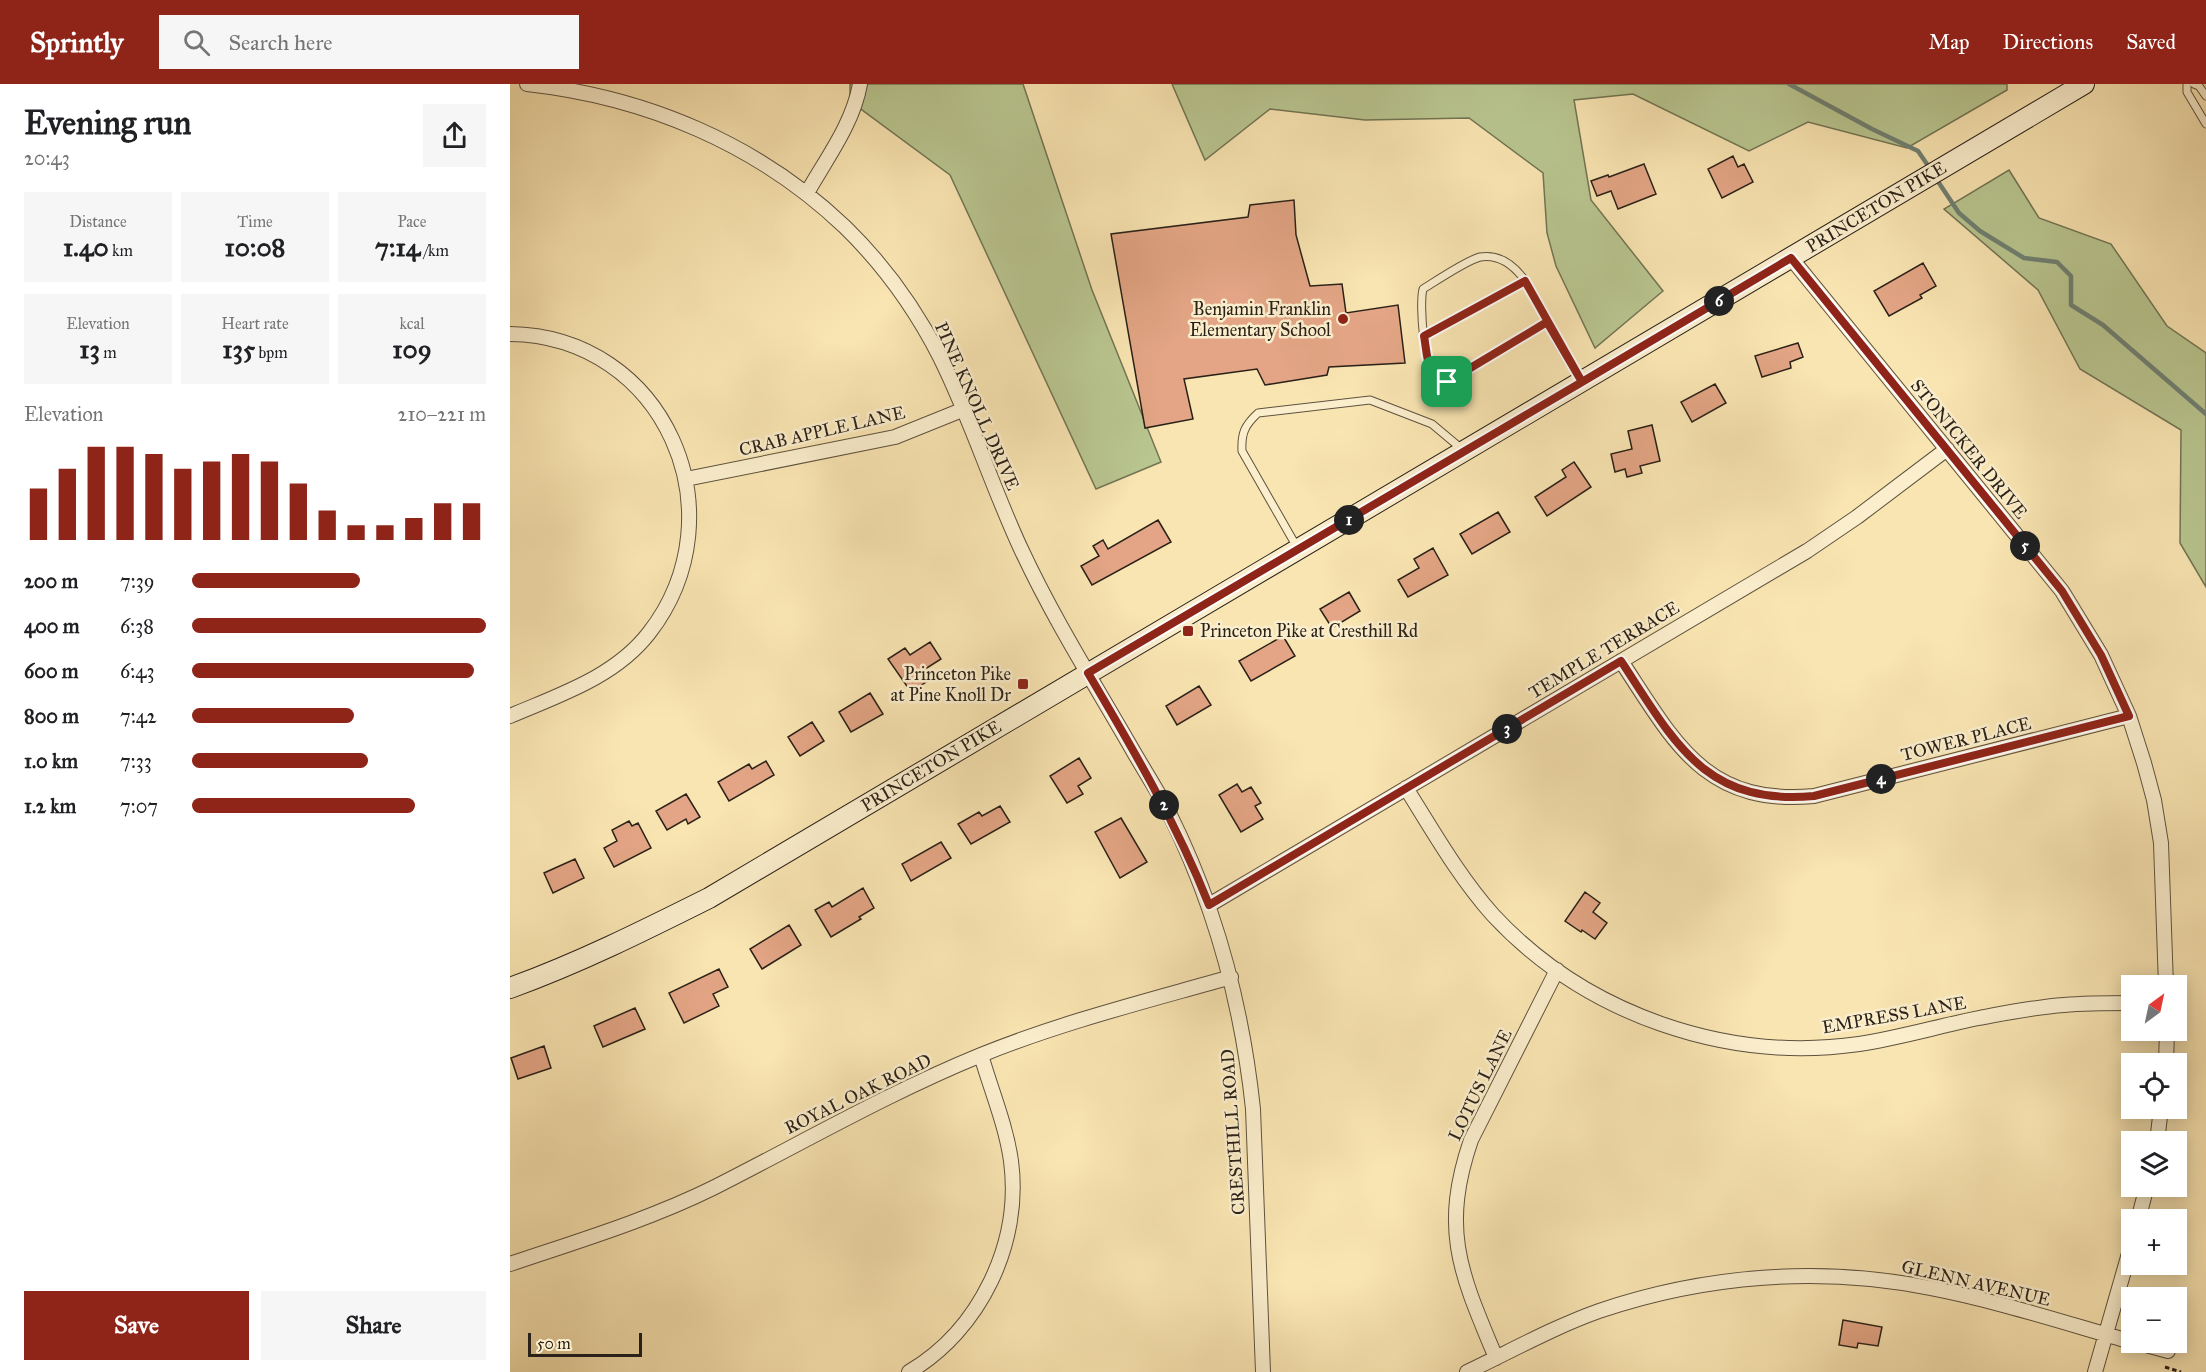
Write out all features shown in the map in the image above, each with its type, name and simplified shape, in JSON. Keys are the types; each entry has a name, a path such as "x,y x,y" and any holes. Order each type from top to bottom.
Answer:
{"main road":[{"name":"PRINCETON PIKE","path":"510,988 619,944 709,898 2084,84"}],"street":[{"name":"PINE KNOLL DRIVE","path":"526,84 580,92 666,115 705,131 744,151 807,193 846,228 875,259 901,293 941,359 1021,550 1046,600 1088,673"},
{"path":"807,193 849,120 858,98 860,84"},
{"name":"STONICKER DRIVE","path":"1791,258 2062,591 2101,655 2129,716 2149,782 2161,843 2166,975"},
{"path":"510,334 532,334 582,348 625,376 644,394 674,440 686,479 690,505 690,534 678,584 665,610 648,634 631,653 610,669 588,682 510,716"},
{"name":"CRAB APPLE LANE","path":"686,479 895,437 962,410"},
{"name":"TEMPLE TERRACE","path":"1209,905 1807,551 1857,517 1947,449"},
{"name":"TOWER PLACE","path":"1621,661 1674,741 1689,758 1709,774 1729,785 1768,797 1814,796 2129,716"},
{"name":"CRESTHILL ROAD","path":"1088,673 1168,811 1209,905 1231,977 1244,1041 1253,1109 1263,1372"},
{"name":"EMPRESS LANE","path":"1406,789 1466,881 1494,915 1525,945 1557,970 1591,992 1623,1009 1664,1025 1724,1041 1786,1048 1859,1044 1978,1018 2062,1005 2121,1003"},
{"name":"LOTUS LANE","path":"1496,1358 1464,1278 1455,1222 1456,1194 1471,1140 1557,970"},
{"name":"ROYAL OAK ROAD","path":"510,1264 651,1215 712,1189 872,1105 981,1055 1084,1019 1231,977"},
{"path":"909,1372 945,1345 966,1322 995,1274 1005,1245 1011,1215 1011,1162 1006,1136 981,1055"},
{"path":"2095,1372 2123,1275"},
{"name":"GLENN AVENUE","path":"1467,1372 1558,1328 1598,1312 1650,1296 1725,1282 1789,1276 1833,1276 1929,1288 2121,1339"}],"lane":[{"path":"2187,84 2187,92 2206,124"},
{"path":"2194,84 2199,86 2206,96"},
{"path":"1547,322 1447,382 1441,383 1436,380 1430,368 1420,299 1423,289 1477,257 1490,256 1505,260 1525,281 1582,382"},
{"path":"1424,336 1525,281"},
{"path":"1298,549 1242,451 1241,436 1247,423 1258,413 1370,400 1432,424 1465,451"}],"path":[{"path":"2165,1368 2181,1372"}],"green space":[{"path":"850,84 1023,84 1092,290 1161,462 1096,489 950,175 850,101"},
{"path":"1172,84 2007,84 2007,90 1907,148 1808,122 1749,151 1633,94 1574,100 1591,200 1663,291 1595,348 1556,266 1547,233 1543,173 1469,118 1365,120 1270,109 1205,160"},
{"path":"2009,170 2039,218 2111,244 2167,326 2206,353 2206,587 2180,543 2181,430 2080,369 2038,290 1944,209"}],"building":[{"path":"1733,156 1738,167 1744,164 1753,182 1722,198 1708,169"},
{"path":"1644,164 1656,194 1618,209 1611,191 1597,196 1591,181"},
{"name":"Benjamin Franklin Elementary School","path":"1294,200 1296,235 1310,286 1342,284 1346,313 1398,305 1405,363 1329,367 1327,375 1265,385 1257,369 1184,379 1193,419 1145,428 1111,234 1248,217 1250,205"},
{"path":"1923,263 1936,286 1920,295 1922,298 1889,316 1874,291"},
{"path":"1798,343 1803,357 1790,362 1791,368 1762,377 1755,356"},
{"path":"1715,384 1726,403 1692,422 1681,402"},
{"path":"1652,425 1660,461 1640,466 1642,473 1627,477 1625,469 1615,472 1611,454 1632,449 1628,431"},
{"path":"1574,462 1591,487 1547,516 1535,497 1566,477 1562,470"},
{"path":"1498,512 1510,532 1472,554 1460,534"},
{"path":"1158,520 1171,542 1092,585 1081,566 1099,556 1093,546 1103,540 1108,549"},
{"path":"1433,548 1448,575 1408,597 1398,580 1419,568 1414,559"},
{"path":"1349,592 1360,611 1332,628 1320,609"},
{"path":"1283,636 1295,656 1251,681 1239,661"},
{"path":"930,642 941,659 922,671 929,680 911,692 888,659 905,648 910,655"},
{"path":"1199,686 1211,705 1177,725 1166,706"},
{"path":"870,693 883,714 851,732 839,712"},
{"path":"812,722 824,741 800,756 788,737"},
{"path":"1079,758 1091,778 1078,786 1083,794 1067,803 1050,776"},
{"path":"766,761 774,775 729,801 718,782 749,764 752,769"},
{"path":"1237,784 1242,792 1251,787 1261,803 1255,806 1263,819 1241,832 1219,795"},
{"path":"686,794 700,817 688,824 686,819 667,830 656,811"},
{"path":"1000,806 1010,822 971,844 958,824 979,812 982,816"},
{"path":"1121,818 1147,862 1120,878 1095,832"},
{"path":"629,821 632,826 638,823 651,848 614,867 604,848 617,841 612,830"},
{"path":"941,842 951,858 911,881 902,864"},
{"path":"575,859 584,878 553,893 544,873"},
{"path":"863,888 874,908 859,917 861,919 831,937 815,910 829,902 832,907"},
{"path":"1585,892 1600,903 1593,912 1607,923 1595,939 1565,921"},
{"path":"789,925 801,945 762,969 750,949"},
{"path":"719,969 728,987 713,994 719,1006 684,1023 669,993"},
{"path":"635,1008 645,1029 603,1047 594,1026"},
{"path":"544,1046 551,1068 518,1079 511,1058"},
{"path":"1843,1320 1882,1327 1878,1346 1858,1343 1857,1348 1839,1345"}],"waterway":[{"path":"1789,84 1918,151 1931,170"},
{"path":"1935,177 1959,213 1980,231 2024,258 2057,262 2071,276 2071,305 2103,325 2206,414"}],"place":[{"name":"Benjamin Franklin Elementary School","path":"1343,319"},
{"name":"Princeton Pike at Cresthill Rd","path":"1188,631"},
{"name":"Princeton Pike at Pine Knoll Dr","path":"1023,684"}],"route":[{"path":"1447,382 1441,383 1436,380 1430,368 1424,336 1525,281 1528,284 1547,322 1557,342 1582,382 1791,258 2062,591 2101,655 2129,716 1814,796 1768,797 1729,785 1709,774 1689,758 1674,741 1621,661 1209,905 1168,811 1088,673 1582,382 1547,322 1447,382"}]}
